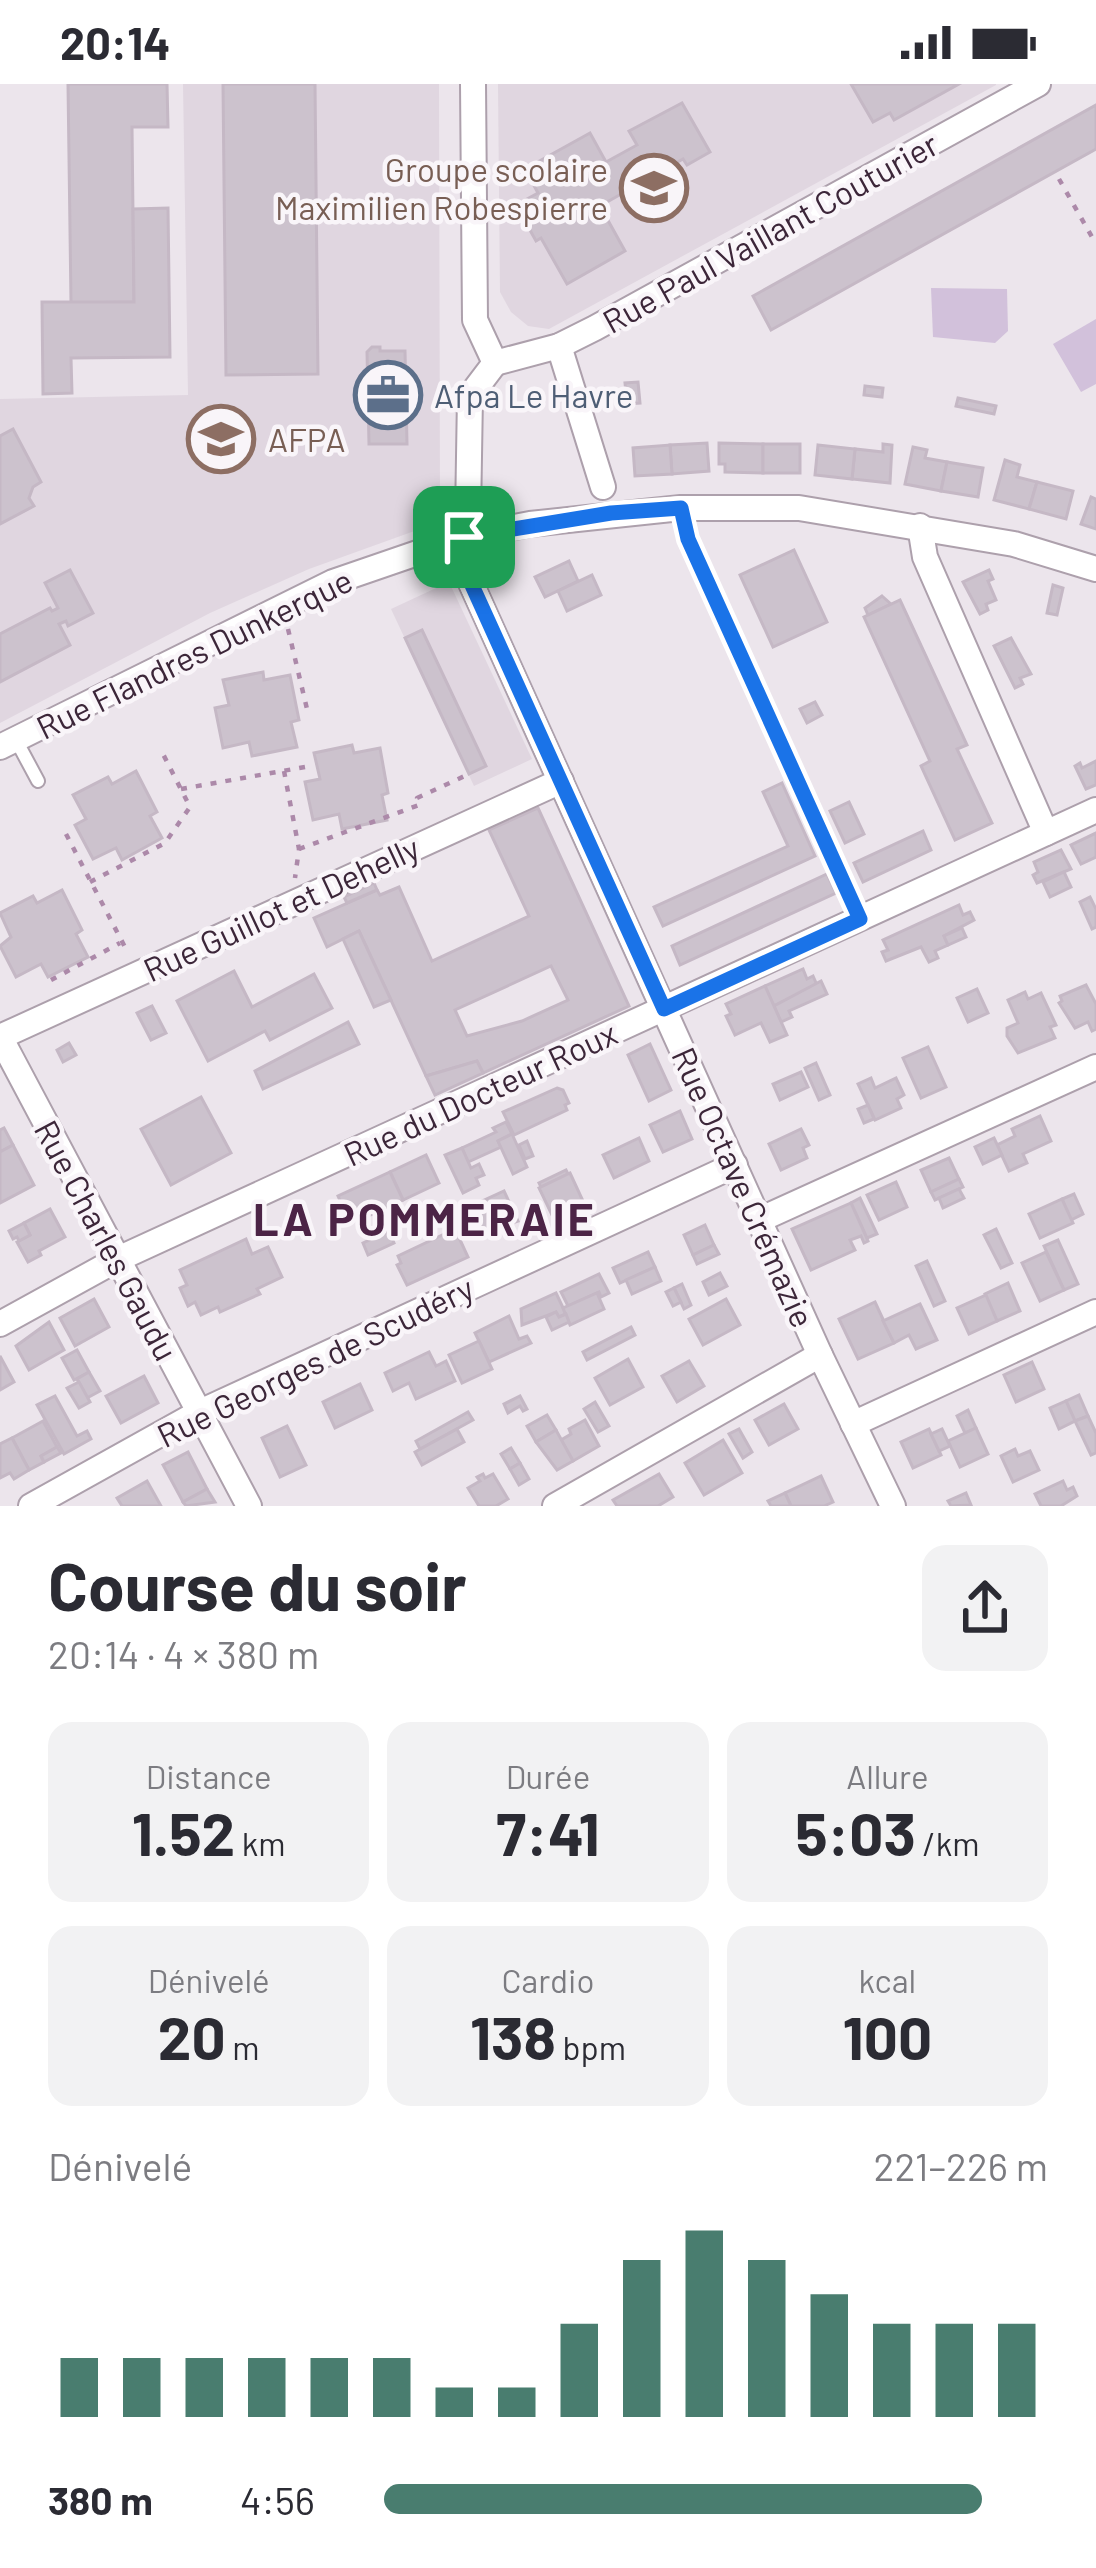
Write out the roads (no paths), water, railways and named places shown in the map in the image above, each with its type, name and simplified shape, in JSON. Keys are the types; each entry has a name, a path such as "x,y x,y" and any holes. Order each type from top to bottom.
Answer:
{"street":[{"path":"473,84 475,320 495,363"},
{"name":"Rue Paul Vaillant Couturier","path":"495,363 559,346 1038,84"},
{"path":"559,346 603,487"},
{"name":"Rue Octave Crémazie","path":"495,363 470,396 461,561 820,1355 893,1506"},
{"name":"Rue Flandres Dunkerque","path":"8,743 333,582 464,537 611,513 799,508 1014,544 1096,569"},
{"path":"920,526 925,557 1046,833"},
{"name":"Rue Guillot et Dehelly","path":"0,1037 561,781"},
{"name":"Rue du Docteur Roux","path":"0,1324 118,1259 1096,810"},
{"name":"Rue Charles Gaudu","path":"0,1037 249,1506"},
{"path":"759,1220 1096,1067"},
{"name":"Rue Georges de Scudéry","path":"31,1506 199,1413 735,1165"},
{"path":"853,1424 1096,1312"},
{"path":"555,1506 820,1355"}],"lane":[{"path":"736,645 860,919"},
{"path":"8,743 38,782"}],"place":[{"name":"Groupe scolaire Maximilien Robespierre","path":"654,188"},
{"name":"Afpa Le Havre","path":"388,395"},
{"name":"AFPA","path":"221,439"}],"district":[{"name":"LA POMMERAIE","path":"425,1218"}]}
